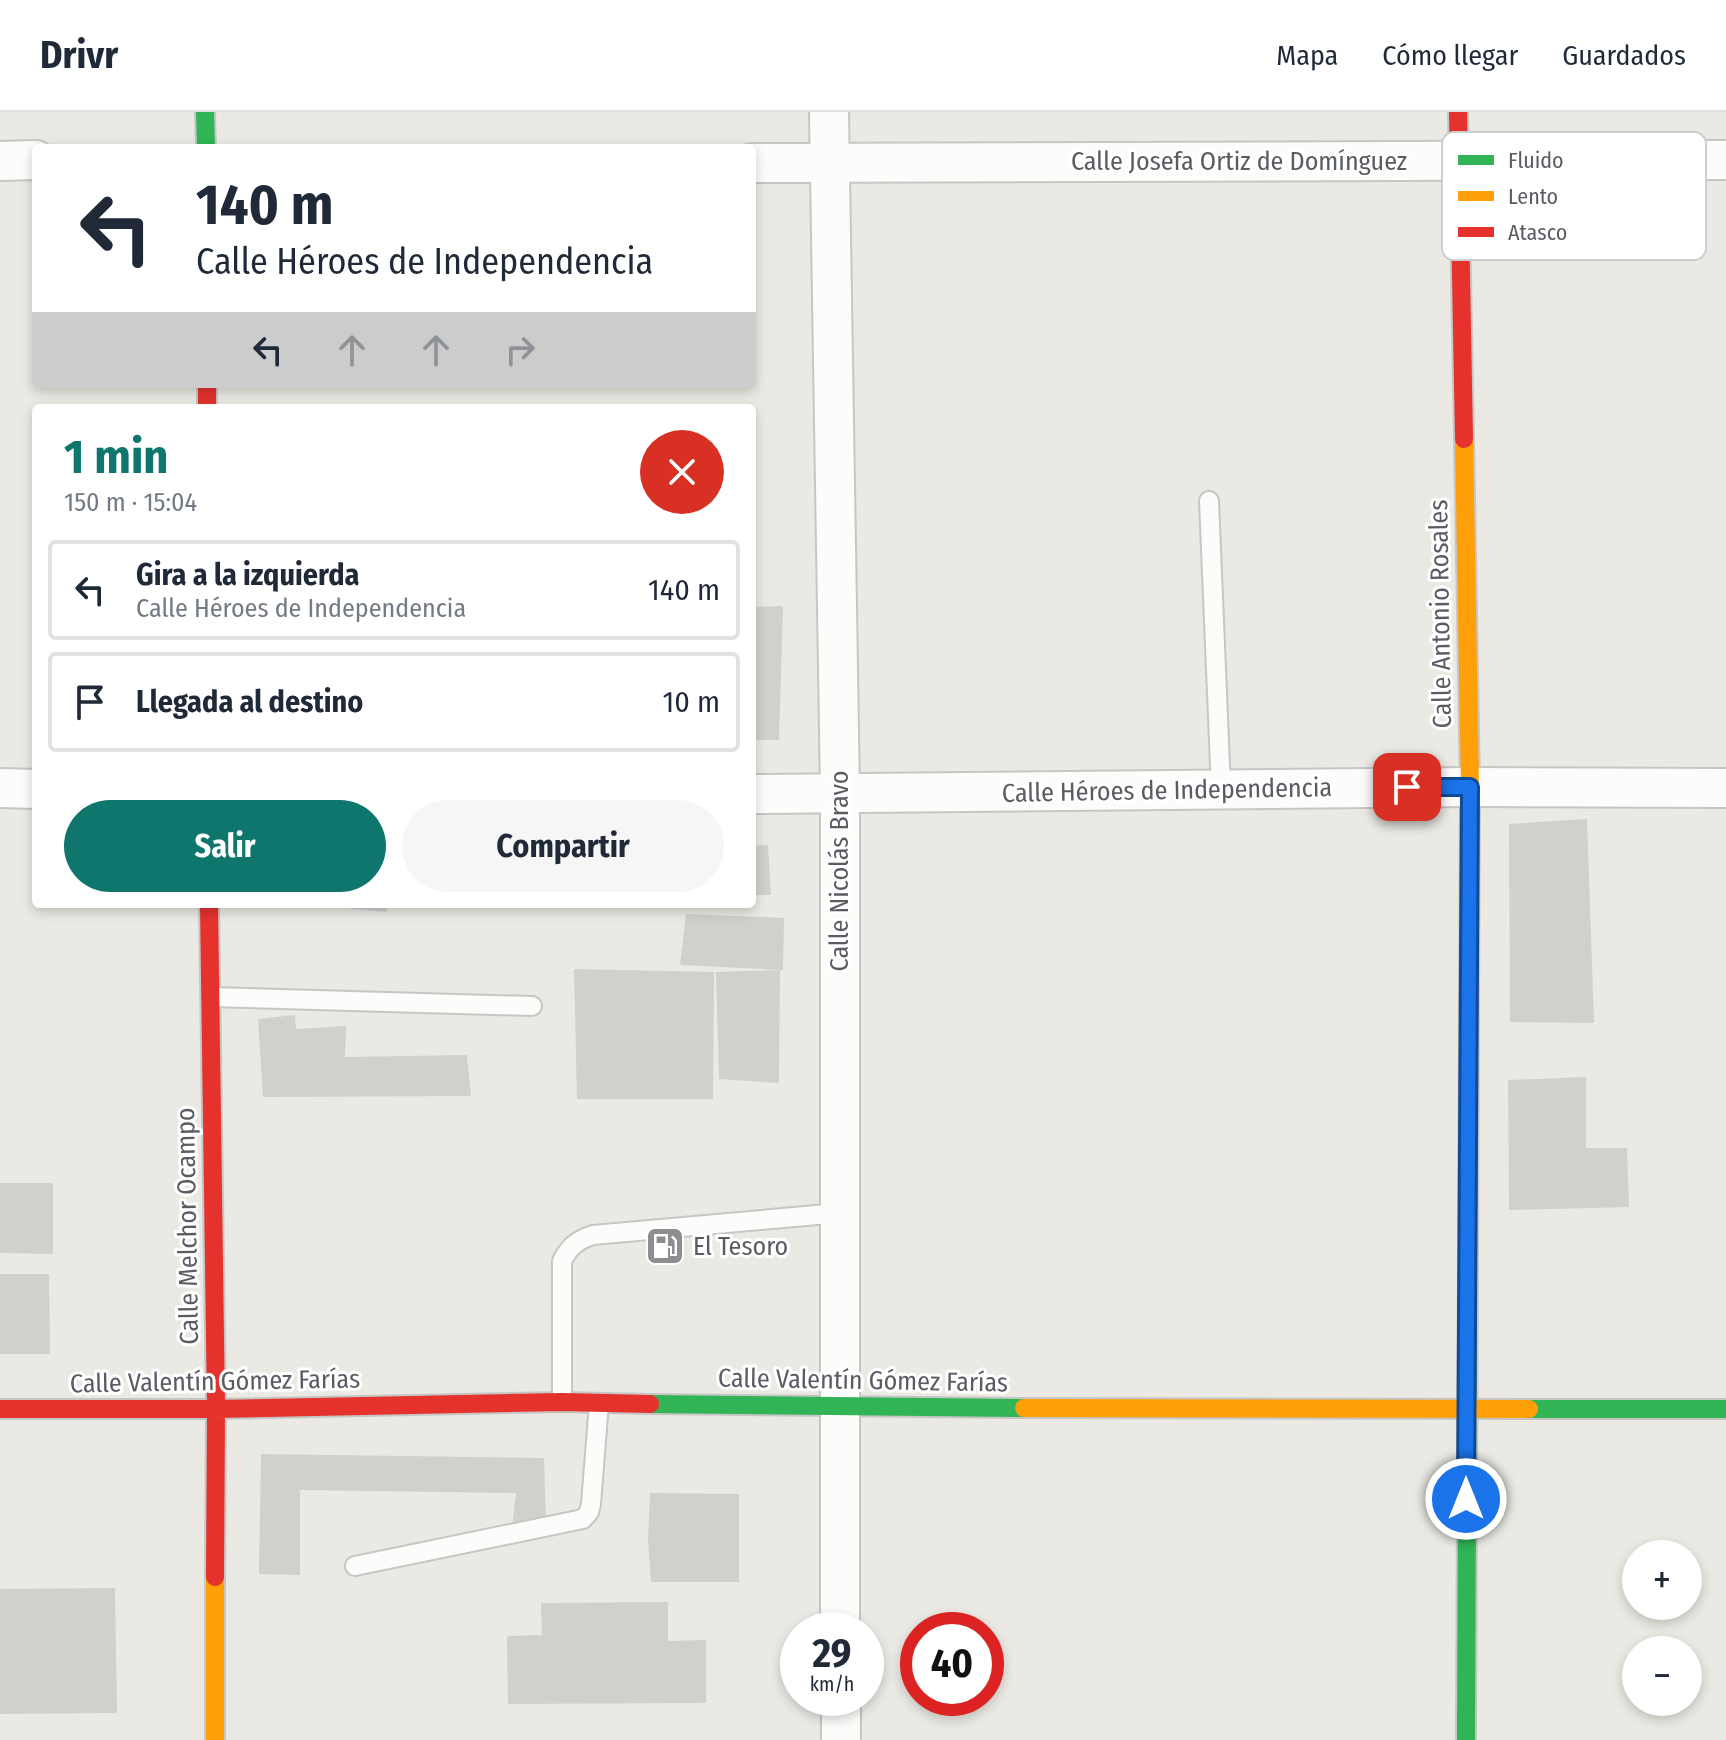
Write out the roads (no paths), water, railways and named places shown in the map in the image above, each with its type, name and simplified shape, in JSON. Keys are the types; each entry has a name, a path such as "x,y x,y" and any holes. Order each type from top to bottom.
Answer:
{"street":[{"path":"205,112 206,144"},
{"name":"Calle Nicolás Bravo","path":"829,112 840,794 840,1612"},
{"name":"Calle Josefa Ortiz de Domínguez","path":"756,163 1442,159"},
{"path":"0,161 32,160"},
{"name":"Calle Josefa Ortiz de Domínguez","path":"1706,160 1726,160"},
{"name":"Calle Antonio Rosales","path":"1460,260 1470,787 1466,1740"},
{"name":"Calle Héroes de Independencia","path":"756,794 1470,787 1726,788"},
{"path":"0,788 32,789"},
{"name":"Calle Melchor Ocampo","path":"209,908 216,1409 215,1740"},
{"name":"Calle Valentín Gómez Farías","path":"0,1409 216,1409 562,1402 840,1408 1726,1409"},
{"path":"841,1716 841,1740"}],"lane":[{"path":"1209,501 1221,789"},
{"path":"210,997 532,1006"},
{"path":"562,1402 562,1261 569,1248 581,1239 593,1235 839,1213"},
{"path":"355,1566 583,1519 591,1504 599,1403"}],"place":[{"name":"El Tesoro","path":"665,1246"}]}
